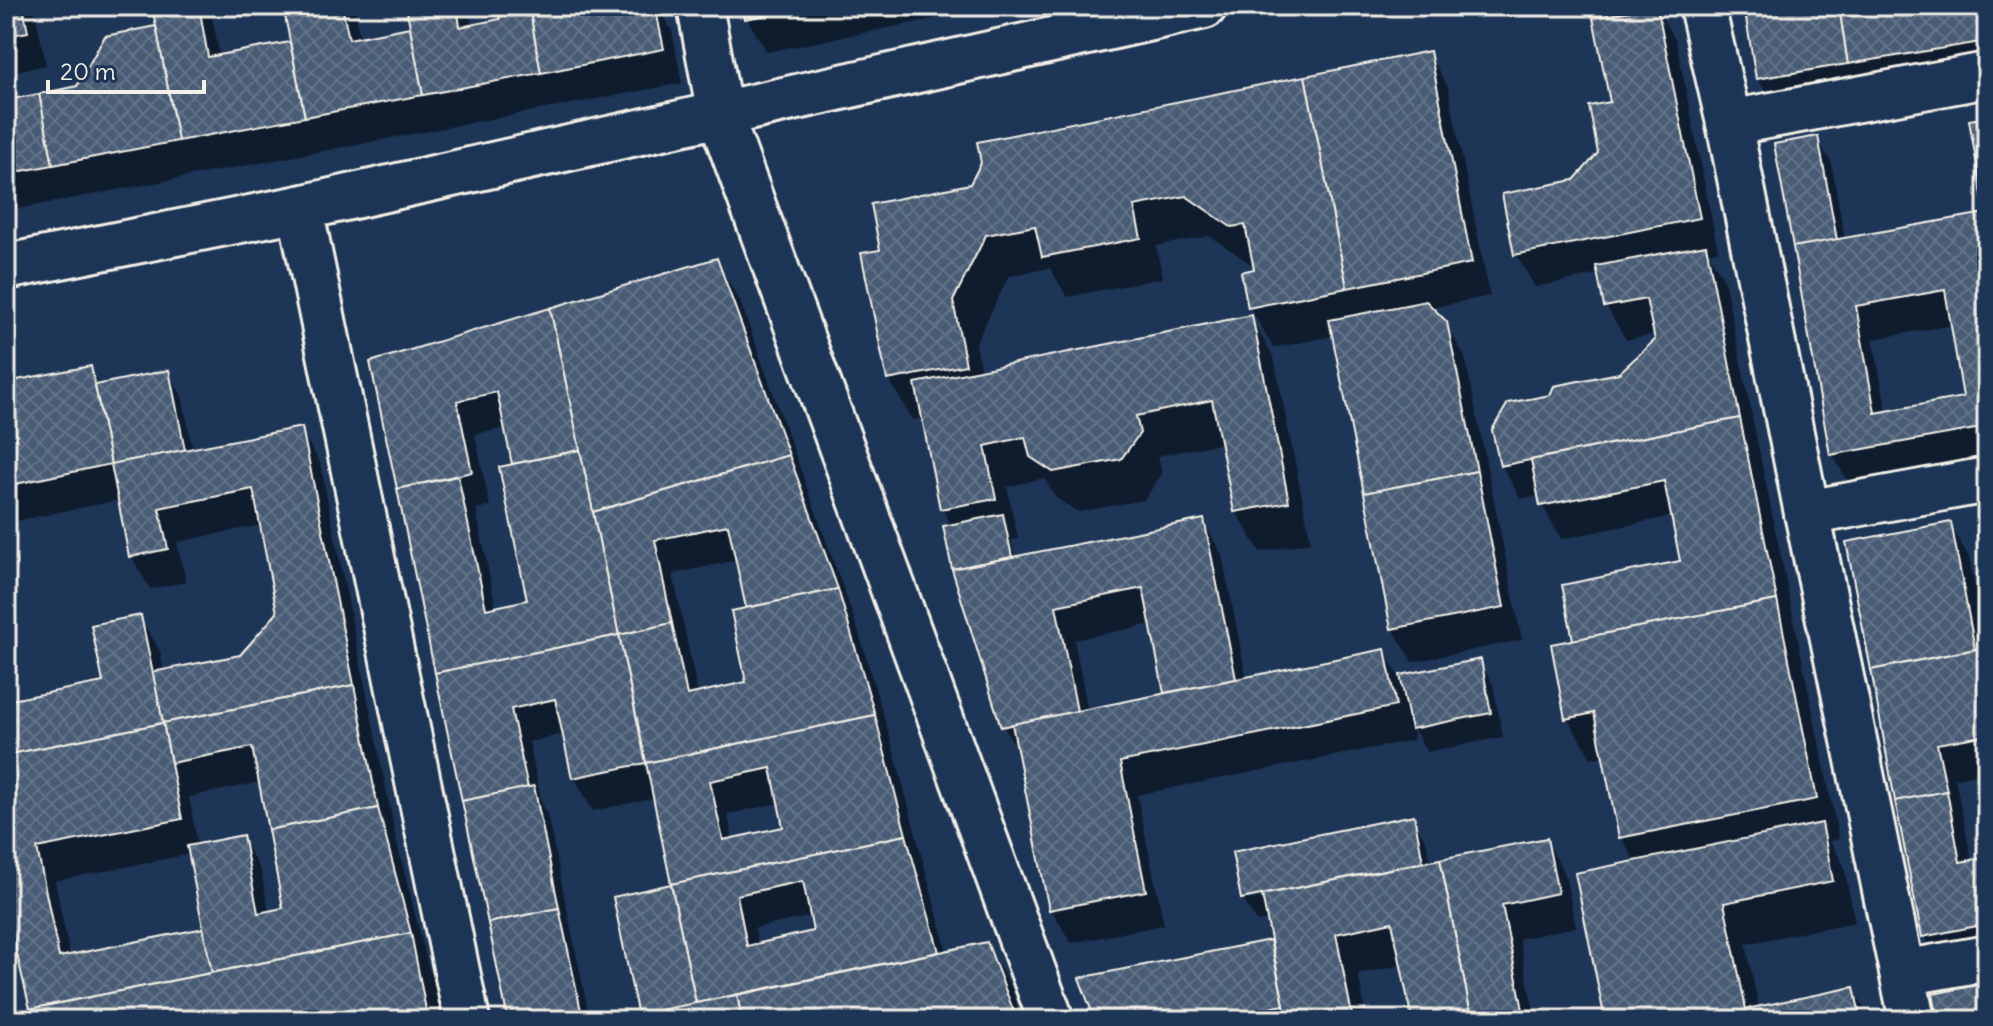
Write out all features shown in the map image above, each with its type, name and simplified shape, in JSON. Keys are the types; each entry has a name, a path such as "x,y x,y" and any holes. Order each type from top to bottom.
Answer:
{"street":[{"path":"700,6 720,115 1051,1020"},
{"path":"6,267 300,208 1204,6"},
{"path":"1702,6 1729,123 1912,1020"},
{"path":"1729,123 1987,75"},
{"path":"300,208 467,1020"},
{"path":"1807,513 1987,480"},
{"path":"1903,973 1987,958"}],"building":[{"path":"6,6 23,6 28,32 6,36"},
{"path":"152,6 199,6 208,57 290,42 305,117 178,141"},
{"path":"283,6 342,6 349,39 410,27 423,95 305,117"},
{"path":"406,6 457,6 460,27 500,19 497,6 529,6 541,73 423,95"},
{"path":"529,6 585,6 585,9 655,6 664,49 541,73"},
{"path":"743,6 813,6 745,19"},
{"path":"1657,6 1700,218 1514,255 1502,194 1574,180 1598,153 1589,106 1610,102 1593,18"},
{"path":"1744,6 1839,6 1848,64 1756,79"},
{"path":"1839,6 1987,6 1987,41 1848,64"},
{"path":"156,26 178,141 53,165 39,94 77,86 105,36"},
{"path":"1430,51 1472,263 1347,288 1305,76"},
{"path":"1305,76 1347,288 1248,308 1241,272 1254,269 1245,225 1231,227 1186,196 1134,206 1141,238 1042,257 1035,226 986,235 953,301 966,365 887,380 861,253 880,250 871,204 970,184 981,163 977,142"},
{"path":"39,94 53,165 6,174 6,100"},
{"path":"1987,117 1987,223 1969,120"},
{"path":"1818,136 1837,240 1793,247 1774,144"},
{"path":"1985,213 1987,427 1830,455 1793,247","holes":["1945,290 1963,397 1875,413 1856,306"]},
{"path":"1706,245 1740,418 1500,466 1492,430 1508,403 1550,395 1554,386 1619,373 1655,340 1646,299 1604,307 1596,266"},
{"path":"717,258 789,455 593,512 550,308"},
{"path":"1426,301 1447,322 1477,471 1364,493 1329,320"},
{"path":"550,308 580,450 512,464 497,392 457,401 472,472 397,489 370,362"},
{"path":"1252,315 1289,502 1234,512 1212,400 1136,416 1140,433 1121,459 1053,472 1030,457 1025,437 985,446 996,499 940,509 915,383"},
{"path":"91,366 111,464 6,486 6,382"},
{"path":"169,370 185,450 111,464 95,385"},
{"path":"1740,418 1777,600 1573,640 1562,585 1680,561 1664,481 1540,506 1531,460"},
{"path":"302,427 354,685 163,723 152,672 240,655 277,613 253,489 159,508 168,549 129,557 111,464"},
{"path":"580,450 619,635 435,673 397,489 458,476 486,609 527,600 499,467"},
{"path":"789,455 838,589 746,608 728,525 655,540 672,623 619,635 593,512"},
{"path":"1477,471 1504,607 1391,629 1364,493"},
{"path":"1003,514 1012,557 952,569 943,526"},
{"path":"1204,519 1236,679 1164,693 1143,588 1056,606 1077,711 1001,727 952,569"},
{"path":"1951,522 1975,649 1871,670 1846,542"},
{"path":"838,589 875,715 646,763 619,635 672,623 687,695 746,682 731,611"},
{"path":"1777,600 1817,799 1619,838 1594,713 1565,719 1551,644"},
{"path":"141,615 163,723 6,755 6,701 103,682 91,625"},
{"path":"619,635 646,763 572,778 555,699 511,709 528,788 462,801 435,673"},
{"path":"1987,647 1987,735 1937,744 1947,791 1895,801 1871,670"},
{"path":"1385,649 1396,706 1120,762 1146,891 1049,910 1012,724"},
{"path":"1481,659 1491,713 1411,729 1400,675"},
{"path":"354,685 378,808 268,830 252,747 171,763 163,723"},
{"path":"875,715 906,835 671,884 646,763","holes":["771,768 783,827 723,840 710,781"]},
{"path":"163,723 182,819 37,848 59,957 204,928 212,973 30,1009 6,909 6,755"},
{"path":"534,786 559,908 488,923 462,801"},
{"path":"1947,791 1960,862 1987,857 1987,924 1922,937 1895,801"},
{"path":"378,808 411,933 212,973 187,846 243,835 258,913 283,908 268,830"},
{"path":"1414,815 1423,862 1241,899 1232,852"},
{"path":"1822,823 1833,881 1724,903 1746,1009 1854,987 1861,1020 1605,1020 1575,873"},
{"path":"906,835 939,952 696,1003 671,884","holes":["803,881 813,931 747,946 737,895"]},
{"path":"1547,838 1558,893 1502,905 1525,1020 1472,1020 1440,859"},
{"path":"1440,859 1472,1020 1412,1020 1392,922 1336,934 1353,1020 1287,1020 1262,895"},
{"path":"671,884 696,1003 638,1016 613,897"},
{"path":"559,908 583,1020 508,1020 488,923"},
{"path":"411,933 428,1020 32,1020 30,1009"},
{"path":"1270,940 1284,1005 1210,1020 1095,1020 1079,978"},
{"path":"987,942 1017,1020 742,1020 737,995"},
{"path":"1987,983 1987,1020 1938,1020 1933,994"},
{"path":"737,995 742,1020 662,1020 660,1010"}]}
